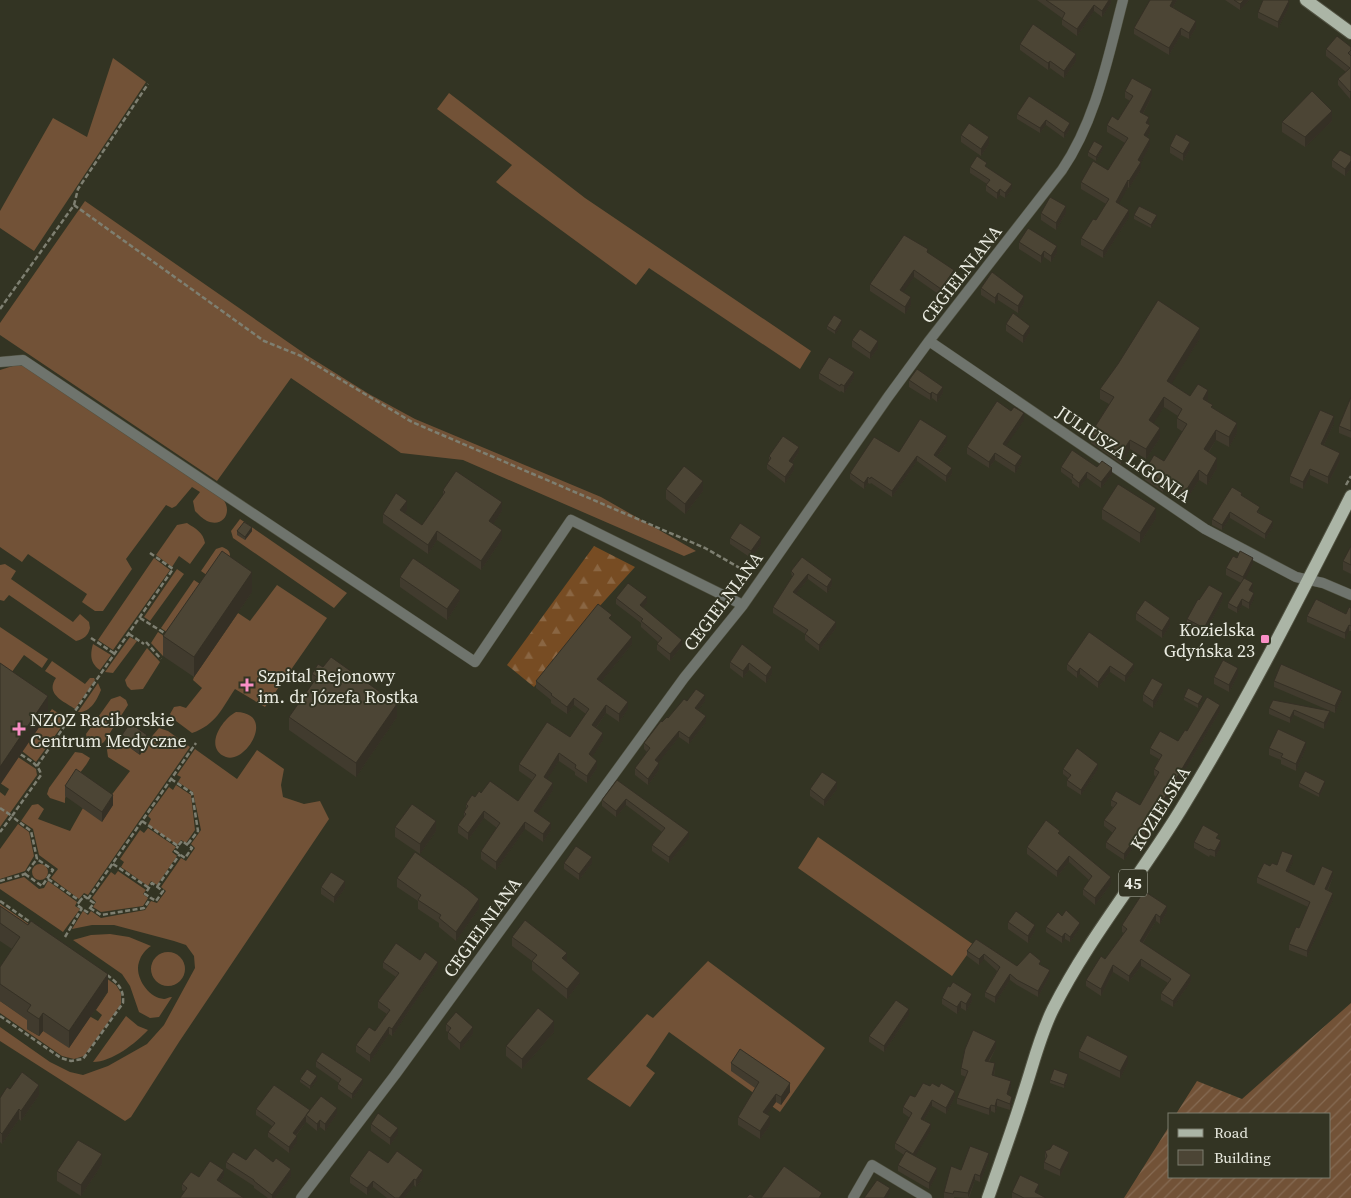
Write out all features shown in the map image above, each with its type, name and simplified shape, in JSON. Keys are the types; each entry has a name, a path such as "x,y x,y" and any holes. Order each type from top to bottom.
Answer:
{"main road":[{"path":"1306,0 1351,33"},
{"name":"KOZIELSKA","path":"988,1198 1014,1126 1044,1032 1054,1008 1069,979 1156,848 1212,758 1267,660 1351,496"}],"street":[{"name":"CEGIELNIANA","path":"301,1198 395,1075 684,678 743,605 929,341 1053,182 1076,148 1101,82 1123,0"},
{"name":"JULIUSZA LIGONIA","path":"929,341 1205,529 1296,577 1323,583 1351,595"},
{"path":"0,362 23,360 475,662 571,520 743,605"},
{"path":"852,1198 872,1165 927,1198"}],"path":[{"path":"0,309 74,205 78,189 148,84"},
{"path":"74,205 264,341 301,356 412,422 705,548 761,580"},
{"path":"37,766 173,569 150,552"},
{"path":"140,618 168,636"},
{"path":"129,634 145,643 161,659"},
{"path":"91,638 115,654"},
{"path":"88,899 196,743"},
{"path":"0,832 13,817 41,775 37,766 20,754"},
{"path":"172,779 192,793 198,831 187,845"},
{"path":"0,808 31,831 36,859 25,874 0,881"},
{"path":"142,821 178,846"},
{"path":"182,841 192,848 185,858 175,851 178,846 182,841"},
{"path":"157,887 180,854"},
{"path":"25,874 42,886 48,879 54,870 36,859"},
{"path":"113,864 149,888"},
{"path":"48,879 80,901"},
{"path":"152,883 157,887 163,891 156,901 145,894 152,883"},
{"path":"84,896 94,903 87,912 77,905 80,901 84,896"},
{"path":"90,908 101,915 144,908 151,898"},
{"path":"0,901 39,928"},
{"path":"65,937 82,908"},
{"path":"0,1016 61,1058 71,1062 83,1059 123,1003 123,992 120,986 101,971"}],"shaded area":[{"path":"113,58 146,82 34,251 0,228 0,211 53,118 87,137"},
{"path":"449,93 585,198 811,351 800,369 649,268 636,285 501,186 496,182 512,165 437,109"},
{"path":"85,201 308,356 369,394 415,419 601,497 696,551 684,556 463,460 401,453 291,378 217,481 0,335 0,323"},
{"path":"16,365 25,366 223,499 226,504 227,514 225,518 222,521 213,523 205,520 195,511 193,501 200,492 192,487 176,506 172,508 166,505 126,559 132,569 103,611 95,611 82,602 87,594 28,554 22,562 0,547 0,370"},
{"path":"240,519 347,593 334,608 233,538 231,531"},
{"path":"187,523 201,533 205,543 190,564 179,556 172,567 156,555 177,525"},
{"path":"222,547 228,550 229,558 223,567 211,578 201,571 216,549"},
{"path":"154,558 170,570 113,650 98,640"},
{"path":"5,564 16,571 11,579 73,622 80,614 89,622 90,628 87,635 76,641 9,595 4,601 0,600 0,565"},
{"path":"177,569 184,574 150,621 144,617"},
{"path":"194,580 209,590 175,638 161,628"},
{"path":"277,585 327,618 265,707 235,689 213,721 192,733 170,714 174,707 186,708 202,688 193,680 194,677 238,613 250,621"},
{"path":"0,627 48,659 42,668 24,655 4,683 0,681"},
{"path":"158,632 173,642 163,656 151,643"},
{"path":"130,637 137,641 113,673 105,672"},
{"path":"93,644 111,655 100,670 94,665 92,658"},
{"path":"147,648 160,662 143,689 131,690 125,680"},
{"path":"52,661 85,684 90,678 95,680 75,709 54,693 53,684 56,678 45,671"},
{"path":"98,683 101,690 95,702 86,710 78,712"},
{"path":"120,696 126,700 128,705 104,742 94,746 87,739 86,734 111,699"},
{"path":"52,709 67,719 36,762 22,751"},
{"path":"236,712 248,715 255,720 254,738 242,753 234,757 226,757 219,753 215,741 225,721"},
{"path":"159,728 168,731 190,747 88,895 84,893 79,899 51,878 58,869 39,855 33,829 21,821 32,805 38,804 44,809 38,819 70,831 83,808 107,801 130,771 108,757 107,750 109,745 116,750 122,742 140,755"},
{"path":"195,749 237,779 257,750 284,769 281,785 283,797 304,804 320,801 329,819 179,1042 131,1117 125,1121 0,1041 0,1027 50,1062 70,1072 83,1075 108,1066 147,1044 164,1025 195,968 194,956 186,945 114,925 92,925 72,929 83,911 88,915 91,911 101,918 145,910 151,901 157,903 166,891 161,887 181,858 186,861 195,848 191,844 201,830 193,792 178,782 181,777 177,775"},
{"path":"75,752 82,753 90,758 87,764 71,785 65,803 50,798 47,794 49,788"},
{"path":"18,757 36,769 37,775 0,827 0,792 5,796 9,789 0,783"},
{"path":"176,785 191,795 195,830 186,843 181,840 177,845 148,825 151,819 148,816 169,787 173,790"},
{"path":"18,824 29,832 34,856 25,871 0,879 0,849"},
{"path":"148,828 176,847 172,852 177,856 157,885 151,881 148,886 121,867 124,862 120,859 140,830 144,833"},
{"path":"818,837 974,945 952,976 798,868"},
{"path":"37,864 43,864 48,869 46,878 37,880 32,875 32,869"},
{"path":"118,871 146,890 143,894 148,898 143,906 101,912 93,907 96,902 92,898 111,872 115,875"},
{"path":"24,877 39,889 44,888 48,881 77,902 75,906 80,909 63,932 0,889 0,884"},
{"path":"0,904 116,985 121,993 121,1004 84,1056 74,1059 62,1056 0,1013 0,1001 31,1022 27,1029 39,1036 43,1031 91,1017 98,1021 102,1015 96,1010 108,992 0,923"},
{"path":"110,934 129,937 151,946 141,957 138,968 140,980 148,991 158,998 172,997 159,1017 150,1018 139,1012 130,986 122,974 73,940 91,935"},
{"path":"168,952 175,953 180,957 184,962 184,976 180,981 175,985 168,986 161,985 156,981 152,976 151,969 152,962 156,957 161,953"},
{"path":"708,961 825,1048 780,1112 669,1032 646,1066 655,1073 630,1107 587,1079 647,1014 653,1018"},
{"path":"1351,1003 1351,1198 1124,1198 1168,1128 1168,1178 1331,1178 1331,1113 1177,1113 1197,1081 1242,1099"},
{"path":"126,1016 138,1026 148,1030 130,1046 116,1055 93,1062"}],"green space":[{"path":"594,546 635,567 598,608 534,687 507,665"}],"building":[{"path":"1046,0 1109,0 1102,11 1094,5 1077,29 1062,19 1065,13"},
{"path":"1150,0 1173,0 1170,6 1196,21 1189,33 1181,28 1169,48 1134,28"},
{"path":"1234,0 1244,0 1240,4"},
{"path":"1263,0 1289,1 1278,22 1258,12"},
{"path":"1033,24 1076,54 1064,71 1050,61 1048,63 1020,44"},
{"path":"1337,36 1351,47 1348,53 1351,56 1350,92 1338,79 1350,68 1326,49"},
{"path":"1132,78 1152,89 1140,112 1149,117 1146,123 1150,125 1144,135 1150,139 1138,160 1141,162 1116,202 1129,210 1103,251 1081,238 1093,219 1096,220 1109,199 1081,182 1093,161 1108,170 1128,138 1107,125 1112,116 1118,120 1133,96 1125,91"},
{"path":"1312,91 1332,111 1305,137 1282,122"},
{"path":"1029,96 1070,123 1064,133 1046,120 1040,128 1017,114"},
{"path":"969,123 989,137 981,149 961,135"},
{"path":"1176,134 1190,142 1183,154 1170,146"},
{"path":"1094,141 1103,146 1096,157 1088,152"},
{"path":"1340,150 1351,156 1351,161 1345,169 1332,160"},
{"path":"977,156 987,163 985,166 1012,184 1005,193 1000,189 997,193 986,185 990,180 970,167"},
{"path":"1050,197 1066,206 1056,223 1041,213"},
{"path":"1139,206 1157,215 1151,225 1134,215"},
{"path":"1028,228 1057,246 1051,256 1044,251 1041,256 1019,242"},
{"path":"904,235 928,249 927,252 954,270 941,289 914,270 900,290 911,297 905,307 870,284"},
{"path":"992,272 1024,296 1018,306 998,293 995,298 981,288"},
{"path":"1158,300 1200,328 1167,381 1190,396 1198,384 1208,390 1203,399 1213,405 1211,407 1237,423 1229,437 1216,430 1204,449 1217,458 1207,476 1199,470 1185,492 1165,479 1163,482 1145,470 1154,455 1164,461 1187,424 1177,418 1182,409 1164,397 1149,420 1160,428 1146,449 1130,440 1121,454 1091,433 1114,397 1100,389"},
{"path":"1013,313 1030,326 1023,336 1006,324"},
{"path":"834,315 842,320 835,331 827,326"},
{"path":"860,329 878,341 870,353 852,340"},
{"path":"829,357 854,372 844,386 841,384 840,386 819,373"},
{"path":"917,369 943,387 937,395 932,392 930,394 909,380"},
{"path":"1351,397 1351,431 1339,426"},
{"path":"997,401 1011,411 1014,407 1024,413 1003,444 1022,456 1015,466 995,453 989,462 967,447"},
{"path":"1320,410 1334,416 1321,444 1340,453 1328,477 1310,469 1303,482 1290,476"},
{"path":"920,419 947,436 934,455 952,468 946,476 917,456 892,491 871,477 870,479 868,477 864,483 850,473 874,437 899,452"},
{"path":"783,436 799,447 789,461 794,464 785,477 767,464 771,458 769,456"},
{"path":"1072,450 1097,467 1102,461 1112,468 1101,482 1087,472 1079,483 1072,477 1073,475 1061,467"},
{"path":"684,466 703,481 685,504 666,489"},
{"path":"456,471 502,502 489,521 502,530 481,561 437,531 428,545 383,514 396,493 407,501 400,510 422,525 445,492 443,490"},
{"path":"1118,484 1156,508 1140,533 1102,509"},
{"path":"1232,487 1260,507 1257,512 1273,521 1265,534 1230,512 1222,525 1212,519"},
{"path":"244,522 252,527 245,537 237,531"},
{"path":"740,523 761,537 751,551 730,538"},
{"path":"1351,546 1351,565 1343,561"},
{"path":"222,551 252,572 194,657 163,636"},
{"path":"1240,551 1253,558 1243,577 1226,568 1233,556 1237,558"},
{"path":"802,557 832,579 827,587 808,574 793,592 836,622 819,645 805,634 808,630 773,607 794,574 791,571"},
{"path":"413,558 460,590 447,609 400,577"},
{"path":"1244,578 1253,583 1249,590 1254,593 1249,603 1242,599 1237,608 1228,603"},
{"path":"628,583 647,597 640,605 682,640 670,654 657,644 662,638 641,621 643,619 616,598"},
{"path":"1209,585 1223,593 1204,628 1187,619 1198,599"},
{"path":"1316,599 1346,614 1349,607 1351,608 1351,626 1349,625 1345,633 1307,616"},
{"path":"1145,600 1170,618 1162,631 1136,613"},
{"path":"598,604 612,615 609,618 632,637 597,679 628,702 619,714 606,705 592,725 603,733 589,754 597,761 587,776 575,768 576,765 559,753 544,777 553,783 534,811 551,823 543,834 525,822 496,862 481,851 500,823 484,811 468,833 458,825 466,814 464,812 468,806 466,804 472,795 475,797 479,791 481,793 490,781 518,801 536,775 519,764 547,722 570,737 589,709 574,698 567,707 536,681"},
{"path":"1089,632 1134,664 1125,676 1110,666 1098,682 1080,668 1077,672 1067,664"},
{"path":"742,644 772,667 766,676 749,663 743,671 730,662"},
{"path":"331,657 397,704 356,763 289,717 317,677 312,674 318,664 323,667"},
{"path":"1223,660 1238,668 1229,685 1214,677"},
{"name":"NZOZ Raciborskie Centrum Medyczne","path":"0,663 48,696 0,767"},
{"path":"1281,664 1342,691 1335,706 1274,681"},
{"path":"1152,678 1163,684 1153,701 1143,694"},
{"path":"1188,688 1203,696 1198,704 1184,697"},
{"path":"696,689 705,695 695,708 706,716 689,738 679,731 655,760 659,763 648,779 635,768 650,748 644,743 661,721 668,718 684,699 687,701"},
{"path":"1207,697 1220,705 1145,831 1142,829 1124,854 1106,842 1116,828 1104,820 1117,803 1111,800 1116,791 1140,805 1159,772 1154,769 1162,755 1150,748 1160,731 1178,741 1185,730 1187,731"},
{"path":"1273,700 1330,711 1324,723 1294,710 1290,718 1269,708"},
{"path":"130,723 147,735 139,747 122,735"},
{"path":"1278,729 1306,742 1296,764 1281,757 1283,754 1269,748"},
{"path":"1077,748 1098,764 1081,790 1067,780 1071,775 1063,769"},
{"path":"76,769 113,795 102,812 65,786"},
{"path":"1305,771 1325,781 1319,794 1299,783"},
{"path":"822,772 837,782 824,800 810,789"},
{"path":"617,780 689,832 669,857 652,845 665,828 626,799 616,811 602,800"},
{"path":"412,804 436,821 420,844 395,827"},
{"path":"1046,820 1060,831 1058,833 1111,877 1095,898 1083,889 1092,876 1069,856 1057,871 1027,847"},
{"path":"1203,825 1219,834 1216,838 1221,840 1215,851 1194,842"},
{"path":"576,846 592,857 579,874 564,863"},
{"path":"1282,851 1293,855 1286,871 1314,885 1322,866 1333,871 1325,889 1333,893 1307,951 1289,944 1296,927 1299,928 1310,902 1257,877 1264,863 1270,866 1272,863 1277,865"},
{"path":"415,852 479,899 456,932 439,918 441,915 418,900 421,895 397,878"},
{"path":"331,872 345,881 334,897 321,887"},
{"path":"1144,891 1167,906 1160,917 1156,914 1140,941 1191,975 1173,1001 1161,993 1171,979 1141,959 1129,976 1113,965 1101,989 1086,980 1101,956 1105,959 1127,929 1122,925"},
{"path":"0,906 28,925 31,921 108,974 69,1031 43,1013 39,1019 27,1011 31,1005 0,984 0,967 20,937 0,923"},
{"path":"1066,910 1080,923 1070,937 1065,933 1062,937 1046,927 1058,912 1062,916"},
{"path":"1016,911 1035,925 1028,936 1008,922"},
{"path":"525,920 567,953 562,958 580,973 567,989 532,961 537,955 512,937"},
{"path":"976,939 1017,966 1030,952 1041,961 1039,964 1050,970 1038,991 1010,974 995,997 985,992 1000,967 984,954 979,959 967,951"},
{"path":"396,943 420,960 425,952 438,962 392,1029 389,1027 370,1055 356,1045 369,1027 375,1031 390,1010 378,1001 399,973 383,962"},
{"path":"953,982 972,994 966,1004 961,1001 957,1007 942,998 948,986 950,987"},
{"path":"896,1000 909,1009 884,1046 869,1036"},
{"path":"538,1008 554,1021 522,1059 506,1046"},
{"path":"456,1012 473,1027 460,1043 448,1032 451,1028 446,1024"},
{"path":"973,1030 996,1041 985,1061 995,1063 992,1075 1011,1081 1007,1094 1012,1097 1010,1104 997,1099 995,1106 991,1105 989,1109 957,1098 968,1071 961,1068 965,1049"},
{"path":"1087,1035 1128,1056 1120,1071 1079,1051"},
{"path":"740,1049 790,1083 781,1097 776,1094 763,1112 770,1116 760,1131 738,1117 759,1082 731,1063"},
{"path":"322,1052 363,1079 352,1094 338,1084 341,1079 316,1061"},
{"path":"307,1069 317,1076 310,1086 300,1079"},
{"path":"1054,1069 1068,1074 1064,1085 1050,1080"},
{"path":"22,1072 39,1085 2,1134 0,1132 0,1098 7,1087 10,1089"},
{"path":"923,1083 930,1086 932,1083 939,1087 941,1083 955,1091 946,1108 932,1100 921,1119 931,1124 913,1154 895,1143 912,1113 903,1107 910,1095 915,1097"},
{"path":"274,1085 310,1110 293,1133 297,1136 289,1147 268,1132 275,1123 256,1109"},
{"path":"321,1096 337,1108 325,1124 320,1120 317,1124 306,1115"},
{"path":"378,1113 398,1128 390,1138 371,1124"},
{"path":"78,1140 102,1154 81,1185 57,1171"},
{"path":"1053,1144 1069,1152 1060,1170 1044,1162 1047,1156 1045,1151 1050,1149"},
{"path":"970,1146 989,1153 980,1176 975,1174 968,1193 954,1191 953,1194 944,1192 951,1166 961,1170"},
{"path":"255,1148 273,1162 276,1158 291,1169 272,1195 254,1180 226,1162 233,1152 246,1160"},
{"path":"369,1150 388,1163 397,1151 423,1170 399,1198 395,1198 373,1181 367,1188 350,1176"},
{"path":"906,1151 937,1168 929,1183 898,1165"},
{"path":"210,1161 224,1170 217,1180 244,1198 180,1198 187,1188 182,1184 191,1172 199,1177"},
{"path":"784,1166 822,1193 819,1198 761,1198"},
{"path":"1020,1175 1039,1184 1035,1192 1046,1198 1024,1198 1012,1192"},
{"path":"877,1180 890,1188 884,1198 864,1198"},
{"path":"750,1194 756,1198 746,1198"}],"place":[{"name":"Kozielska Gdyńska 23","path":"1265,639"},
{"name":"Szpital Rejonowy im. dr Józefa Rostka","path":"247,685"},
{"name":"NZOZ Raciborskie Centrum Medyczne","path":"19,729"}]}
